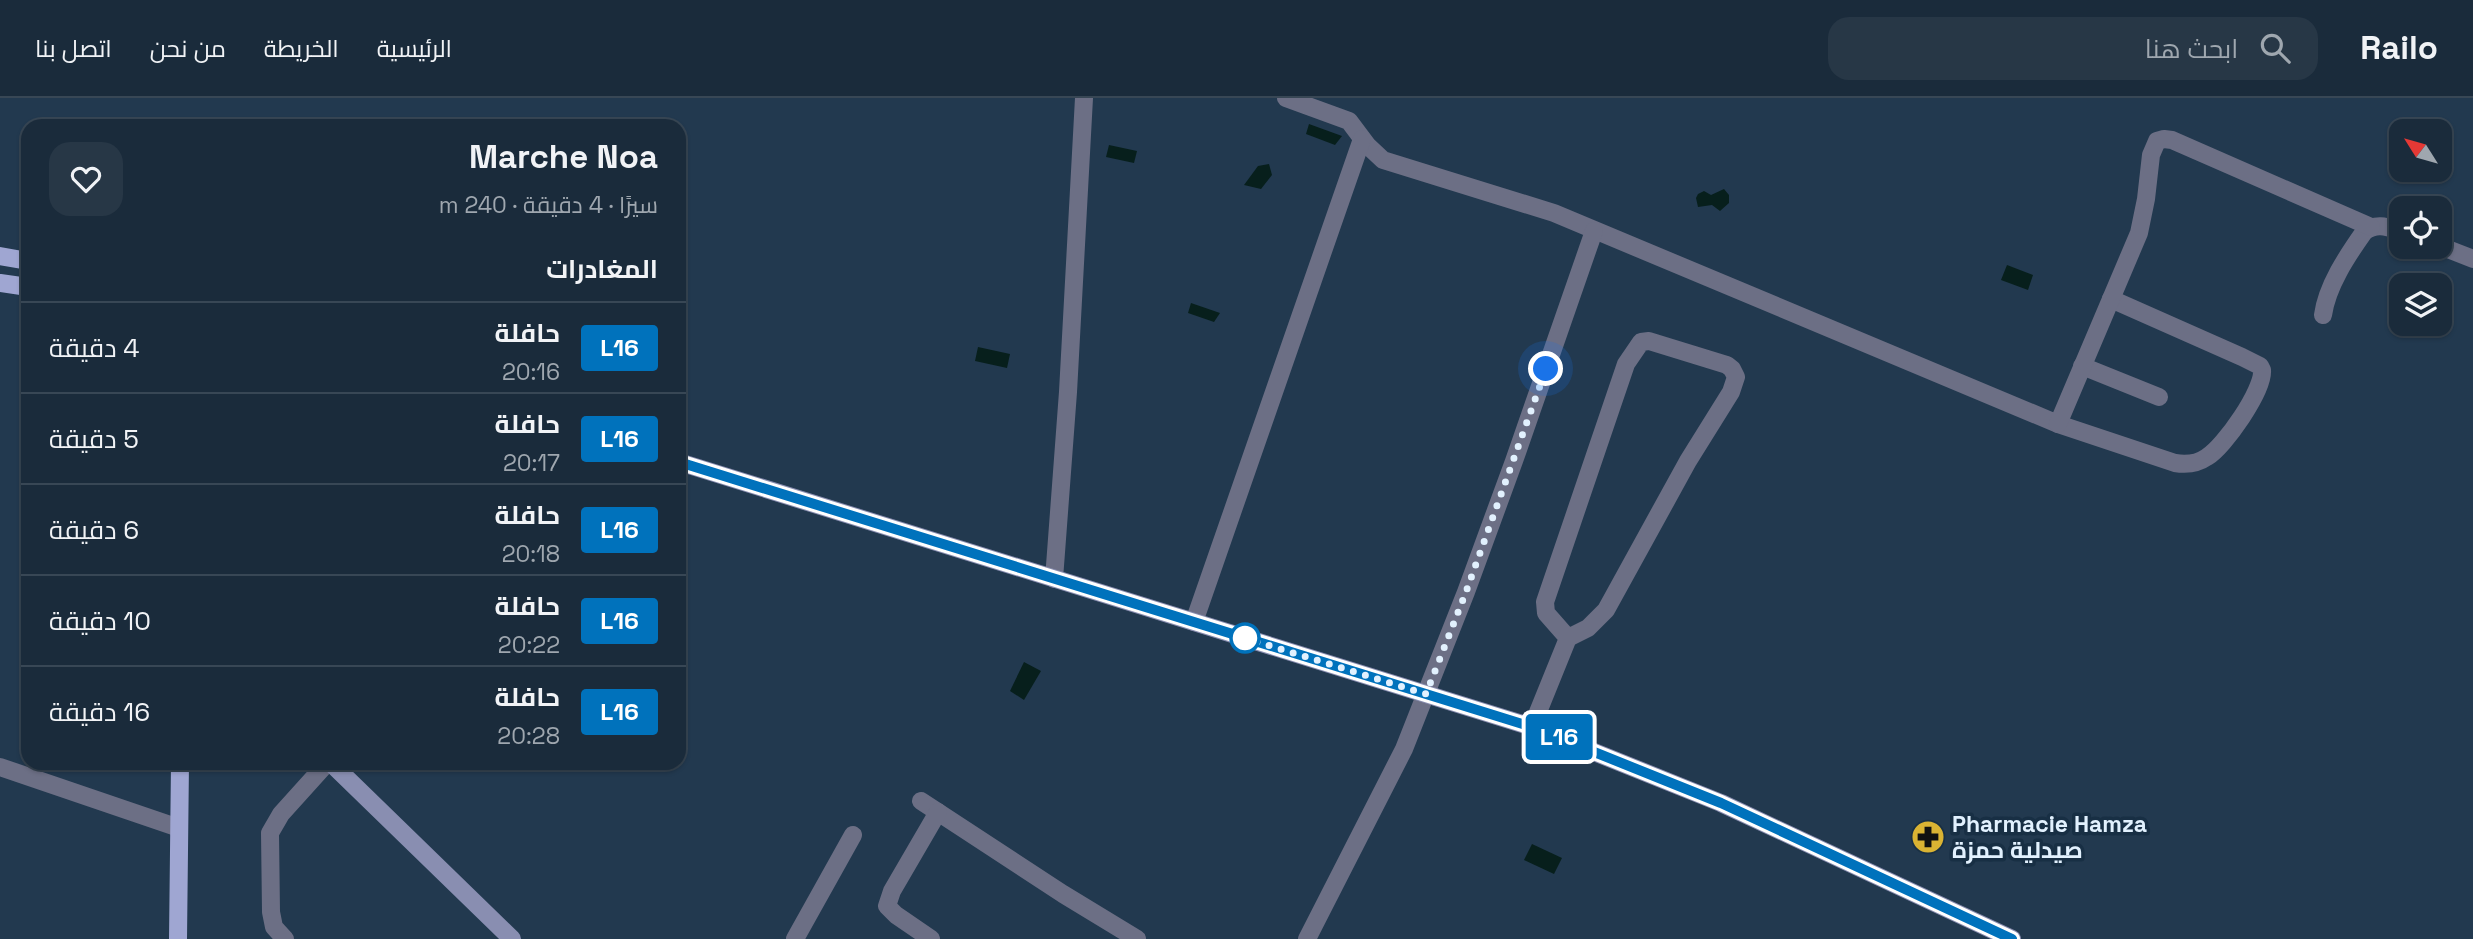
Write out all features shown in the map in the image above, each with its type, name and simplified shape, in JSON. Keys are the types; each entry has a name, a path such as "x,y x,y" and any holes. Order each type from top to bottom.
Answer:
{"main road":[{"path":"0,256 21,260"},
{"path":"0,283 21,286"},
{"path":"178,939 180,770"}],"street":[{"path":"1055,579 1084,98"},
{"path":"1286,98 1349,121 1374,154 1383,160 1554,213 2058,424 2162,460 2186,465 2202,460 2218,448 2260,385 2263,374 2260,366 2111,299"},
{"path":"2058,424 2139,233 2154,145 2157,141 2164,138 2371,227"},
{"path":"1194,622 1362,139"},
{"path":"2323,315 2325,300 2360,238 2371,227 2379,225 2389,228"},
{"path":"1307,939 1404,750 1514,461 1594,231"},
{"path":"2452,251 2473,259"},
{"path":"1532,727 1568,638 1588,628 1606,610 1688,461 1731,392 1736,377 1727,365 1648,341 1641,342 1633,352 1616,389 1545,602 1546,613 1568,638"},
{"path":"2082,366 2159,397"},
{"path":"686,464 1532,727 1721,803 2012,939"},
{"path":"0,767 179,828"},
{"path":"285,939 274,927 271,912 270,833 281,814 322,770"},
{"path":"336,770 512,939"},
{"path":"921,802 1137,939"},
{"path":"931,939 887,906 891,891 938,812"},
{"path":"795,939 853,835"}],"shaded area":[{"path":"1309,124 1342,136 1335,145 1306,134"},
{"path":"1109,145 1137,151 1134,163 1106,157"},
{"path":"1269,164 1272,175 1261,189 1244,185 1258,166"},
{"path":"1724,189 1729,195 1729,203 1720,211 1712,205 1698,207 1698,194 1704,191 1711,195"},
{"path":"2007,265 2033,275 2028,290 2001,280"},
{"path":"1191,303 1220,313 1214,322 1188,313"},
{"path":"978,347 1010,354 1007,368 975,361"},
{"path":"1024,662 1041,671 1024,700 1010,691"},
{"path":"1532,844 1562,858 1554,874 1524,860"}],"bus line":[{"name":"L16","path":"686,464 1532,727 1721,803 2012,939"}],"place":[{"name":"Pharmacie Hamza صيدلية حمزة","path":"1928,837"}],"route":[{"path":"1245,638 1426,694 1466,592 1546,369"}]}
